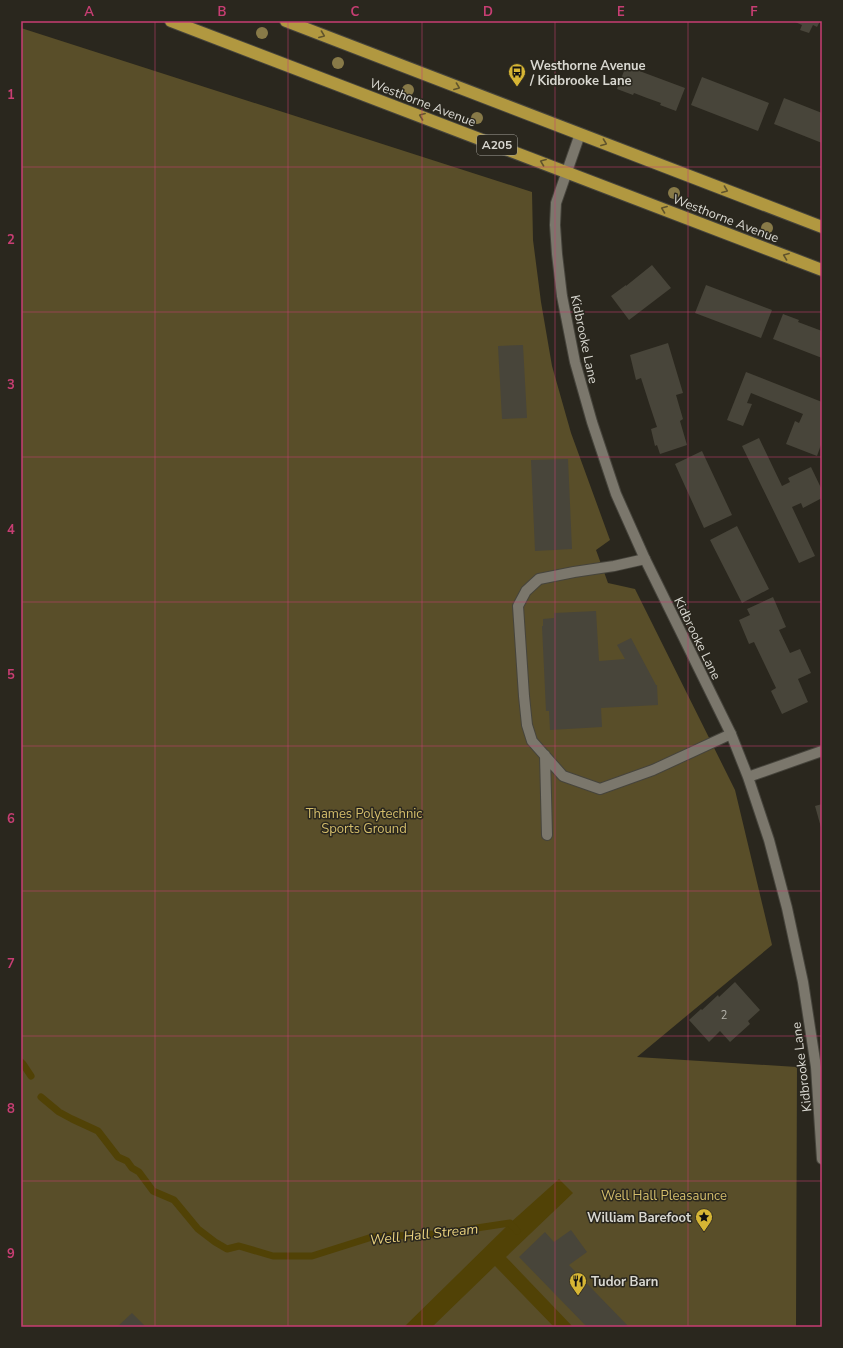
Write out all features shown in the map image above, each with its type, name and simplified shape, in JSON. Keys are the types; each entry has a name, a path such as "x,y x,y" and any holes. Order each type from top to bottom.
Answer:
{"highway":[{"name":"Westhorne Avenue","path":"172,21 567,171 822,270"},
{"name":"Westhorne Avenue","path":"286,21 822,227"}],"street":[{"name":"Kidbrooke Lane","path":"580,134 556,203 555,225 562,296 575,362 592,422 616,494 645,559 731,734 748,777 769,840 787,908 803,982 816,1067 822,1159"},
{"path":"645,559 539,579 526,591 518,606 527,725 532,741 563,776 600,790 653,770 731,734"},
{"path":"748,777 822,751"},
{"path":"545,755 547,835"}],"green space":[{"name":"Thames Polytechnic Sports Ground","path":"21,28 532,192 533,240 541,302 552,366 571,433 610,540 596,550 608,583 635,589 735,790 772,945 637,1057 797,1067 796,1327 21,1327"}],"shaded area":[{"path":"559,1179 573,1193 506,1257 573,1327 554,1327 495,1266 432,1327 404,1327 510,1223"}],"building":[{"path":"793,21 820,21 817,27 813,25 809,33 800,30 802,25"},
{"path":"626,66 685,88 676,111 660,105 661,103 634,93 633,95 617,89"},
{"path":"702,77 769,103 758,131 691,105"},
{"path":"784,98 822,113 822,143 774,124"},
{"path":"652,265 671,288 629,320 611,296"},
{"path":"706,285 772,310 761,338 695,313"},
{"path":"783,314 799,320 798,322 822,331 822,358 773,339"},
{"path":"668,343 683,393 676,395 683,419 680,421 687,445 660,454 657,445 655,446 651,429 657,427 641,378 636,380 630,355"},
{"path":"523,345 527,418 502,419 498,346"},
{"path":"746,372 822,402 822,442 817,456 786,444 795,421 799,423 803,414 751,393 747,403 752,404 743,426 727,420"},
{"path":"759,438 782,486 790,482 788,478 811,467 822,490 822,498 803,508 801,503 792,507 815,556 799,563 742,446"},
{"path":"702,451 732,515 704,528 675,464"},
{"path":"568,459 572,549 535,551 531,460"},
{"path":"737,526 769,589 742,603 710,540"},
{"path":"773,597 786,627 779,630 790,653 800,649 811,673 798,679 808,702 782,714 771,691 776,688 754,642 749,644 739,620 750,615 747,609"},
{"path":"596,611 599,661 625,659 617,645 631,638 657,685 658,705 601,708 602,727 550,730 549,711 546,711 542,626 543,619 554,618 554,613"},
{"path":"822,804 822,831 815,806"},
{"path":"735,982 760,1010 748,1021 750,1024 730,1042 720,1031 709,1042 689,1020 718,995 719,997"},
{"name":"Tudor Barn","path":"571,1230 587,1252 569,1265 629,1327 587,1327 519,1257 545,1232 554,1242"},
{"path":"132,1313 146,1327 117,1327"}],"waterway":[{"name":"Well Hall Stream","path":"21,1062 31,1076"},
{"name":"Well Hall Stream","path":"41,1097 59,1112 98,1131 118,1157 127,1161 132,1168 139,1172 153,1191 174,1200 198,1229 227,1249 239,1246 273,1256 312,1256 372,1237 437,1234 510,1223 517,1231"}],"place":[{"name":"Westhorne Avenue / Kidbrooke Lane","path":"517,87"},
{"name":"William Barefoot","path":"704,1232"},
{"name":"Tudor Barn","path":"578,1296"}],"park label":[{"name":"Well Hall Pleasaunce","path":"664,1195"}]}
